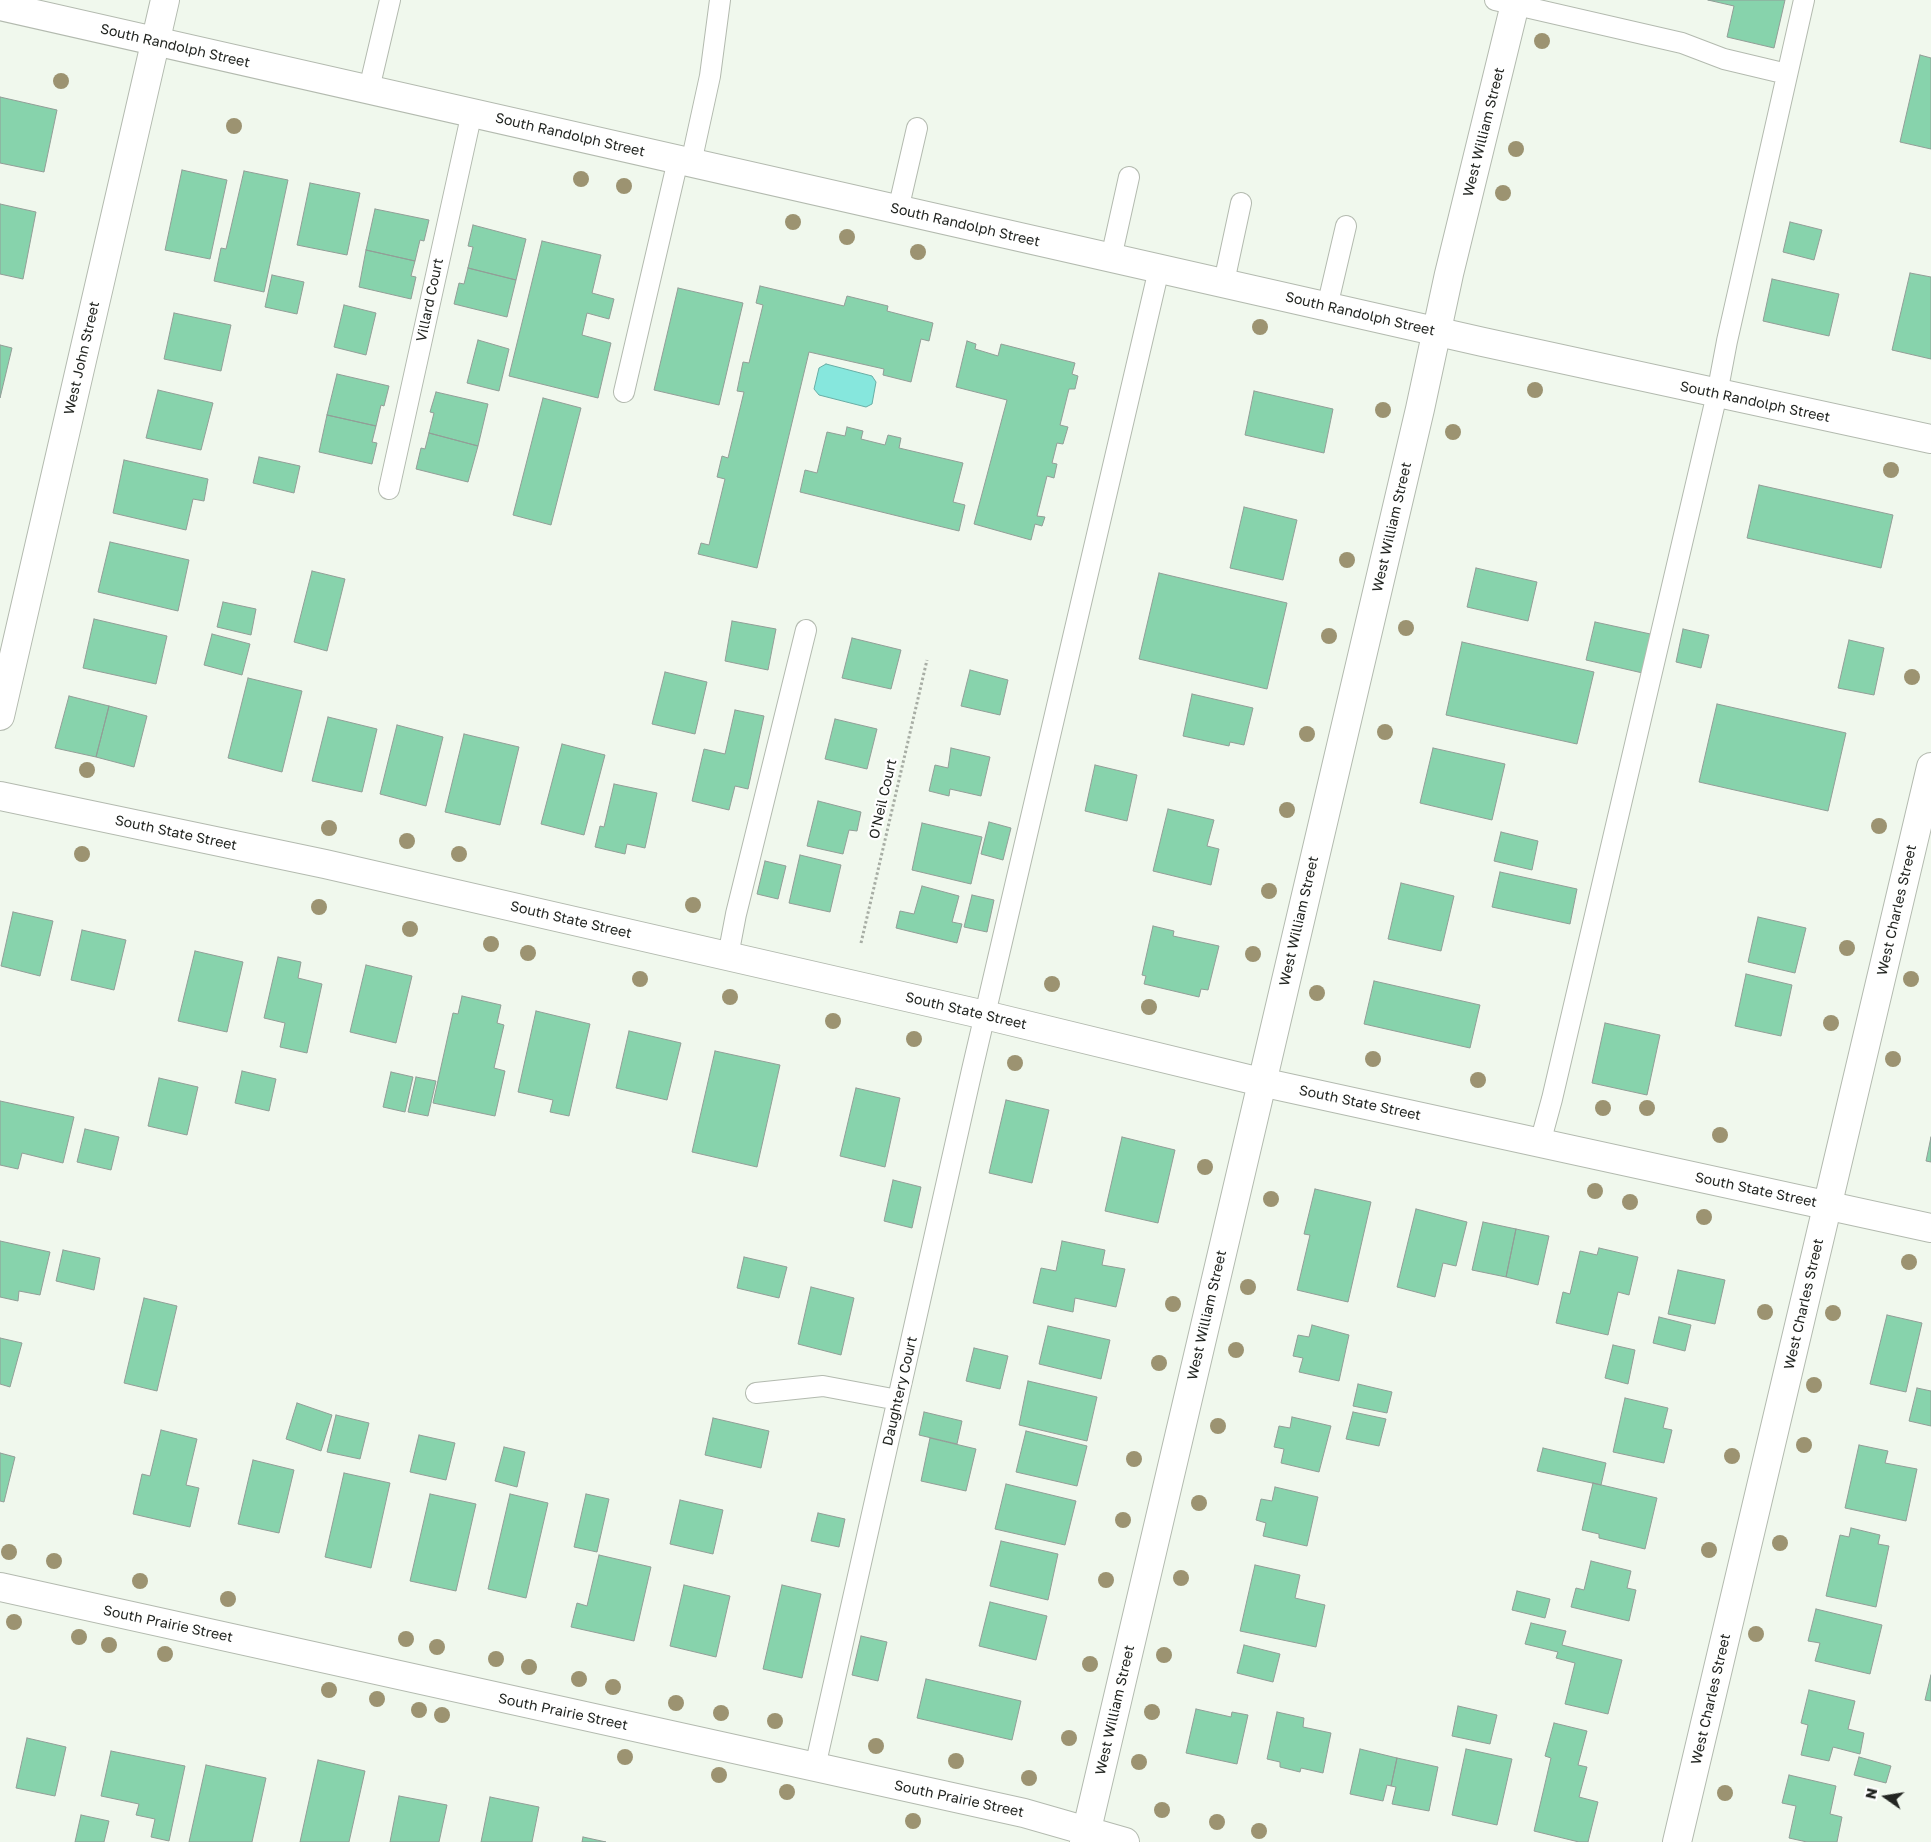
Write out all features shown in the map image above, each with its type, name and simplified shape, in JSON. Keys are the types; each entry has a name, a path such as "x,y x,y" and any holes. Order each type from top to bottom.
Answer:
{"street":[{"name":"West John Street","path":"0,716 165,0"},
{"name":"West William Street","path":"1085,1836 1422,401 1508,1"},
{"name":"South Randolph Street","path":"0,6 1159,269 1224,282 1327,307 1931,440"},
{"name":"West Charles Street","path":"1677,1842 1931,767"},
{"name":"South State Street","path":"0,796 325,864 728,956 1261,1082 1931,1228"},
{"name":"South Prairie Street","path":"0,1587 1030,1814 1085,1836 1125,1842"}],"lane":[{"path":"369,89 390,0"},
{"path":"624,392 685,161 710,76 720,0"},
{"path":"1540,1143 1552,1099 1717,394 1727,341 1804,0"},
{"path":"1508,1 1682,43 1724,59 1787,74"},
{"name":"Villard Court","path":"389,488 472,112"},
{"path":"898,210 917,128"},
{"path":"1111,258 1129,177"},
{"path":"1224,282 1241,203"},
{"path":"1327,307 1346,226"},
{"name":"Daughtery Court","path":"815,1767 985,1016 1159,269"},
{"path":"728,956 736,914 806,630"},
{"path":"756,1393 823,1386 898,1400"}],"path":[{"name":"O'Neil Court","path":"861,943 927,660"}],"water":[{"path":"826,364 872,376 876,382 872,404 866,407 819,395 814,389 819,368"}],"building":[{"path":"1708,0 1785,0 1774,48 1727,37 1734,6"},
{"path":"1920,55 1931,58 1931,149 1900,142"},
{"path":"0,97 57,110 44,172 0,163"},
{"path":"182,170 227,180 210,259 165,250"},
{"path":"244,171 288,180 264,292 214,281 221,248 226,249"},
{"path":"310,183 360,193 347,255 297,245"},
{"path":"0,204 36,212 23,279 0,274"},
{"path":"375,209 429,220 424,241 420,240 415,261 366,250"},
{"path":"1790,222 1822,230 1814,260 1783,252"},
{"path":"473,225 526,239 516,280 468,268 473,247 468,246"},
{"path":"542,241 601,255 592,293 614,299 609,319 587,313 582,335 611,343 598,398 509,376"},
{"path":"366,250 415,261 411,276 416,277 411,299 359,287"},
{"path":"468,268 516,280 507,317 454,304 459,283 464,284"},
{"path":"1910,273 1931,277 1931,359 1892,350"},
{"path":"272,275 304,282 297,314 265,307"},
{"path":"1772,279 1839,294 1829,336 1763,321"},
{"path":"760,286 844,306 847,296 888,306 887,311 933,323 929,341 921,339 911,382 883,375 884,369 809,352 757,568 698,554 701,543 709,545 725,479 717,477 722,456 728,458 744,392 737,391 743,362 749,363 763,305 756,303"},
{"path":"678,288 743,303 719,405 654,390"},
{"path":"344,305 376,313 366,355 334,347"},
{"path":"174,313 231,325 221,371 164,359"},
{"path":"478,340 509,349 499,391 467,383"},
{"path":"967,341 976,344 975,349 998,356 1001,344 1075,363 1072,374 1078,376 1075,389 1069,389 1060,425 1068,427 1063,444 1057,443 1052,463 1057,464 1054,478 1047,476 1037,516 1045,517 1042,526 1035,524 1031,540 974,524 1007,400 956,387"},
{"path":"0,345 12,348 0,398"},
{"path":"337,374 389,386 384,406 381,405 376,426 327,415"},
{"path":"158,390 213,403 201,450 146,438"},
{"path":"1254,391 1333,409 1324,453 1245,435"},
{"path":"436,392 488,404 478,446 429,433 434,413 430,412"},
{"path":"543,398 581,408 551,525 513,515"},
{"path":"327,415 376,426 372,442 377,443 372,464 319,452"},
{"path":"847,427 863,431 861,439 885,445 888,435 901,438 899,448 963,463 953,502 965,505 959,531 800,492 805,470 817,473 827,432 845,436"},
{"path":"429,433 478,446 468,482 416,469 421,448 425,449"},
{"path":"259,457 300,466 294,493 253,483"},
{"path":"124,460 208,479 204,501 193,499 186,530 113,513"},
{"path":"1759,485 1893,515 1881,568 1747,538"},
{"path":"1244,507 1297,520 1283,580 1230,568"},
{"path":"110,542 189,560 178,611 98,592"},
{"path":"1476,568 1537,582 1528,621 1467,607"},
{"path":"312,571 345,579 327,651 294,642"},
{"path":"1159,573 1287,603 1267,689 1139,659"},
{"path":"223,602 256,609 251,635 217,627"},
{"path":"94,619 167,636 156,684 83,668"},
{"path":"732,621 776,629 768,670 725,661"},
{"path":"1595,622 1655,635 1647,674 1586,660"},
{"path":"1683,629 1709,635 1701,668 1676,662"},
{"path":"212,634 250,644 242,675 204,665"},
{"path":"852,638 901,650 891,689 842,678"},
{"path":"1849,640 1884,648 1874,695 1838,688"},
{"path":"1462,642 1594,672 1577,744 1446,715"},
{"path":"970,670 1008,680 1000,715 961,706"},
{"path":"665,672 707,682 695,734 652,724"},
{"path":"248,678 302,691 282,772 228,758"},
{"path":"1192,694 1253,708 1244,745 1230,742 1229,746 1183,736"},
{"path":"69,696 109,706 96,757 55,748"},
{"path":"1717,704 1846,733 1828,811 1699,782"},
{"path":"109,706 147,716 134,767 96,757"},
{"path":"735,710 764,716 748,789 735,786 729,810 692,801 704,749 725,754"},
{"path":"328,717 377,729 362,792 312,781"},
{"path":"835,719 877,729 867,769 825,759"},
{"path":"397,725 443,737 426,806 380,794"},
{"path":"464,734 519,747 500,825 445,812"},
{"path":"562,744 605,755 584,835 541,824"},
{"path":"951,748 990,757 981,796 950,789 949,796 929,791 935,765 948,768"},
{"path":"1433,748 1505,764 1492,820 1420,803"},
{"path":"1095,765 1137,775 1127,821 1085,811"},
{"path":"614,784 657,793 645,848 627,844 625,854 595,847 600,826 604,827"},
{"path":"818,801 861,812 857,831 849,830 843,854 807,846"},
{"path":"1168,809 1214,820 1207,846 1219,849 1211,885 1153,871"},
{"path":"989,822 1011,828 1003,860 981,854"},
{"path":"922,823 982,837 971,884 912,870"},
{"path":"1501,832 1538,841 1532,870 1494,861"},
{"path":"800,855 841,865 830,912 789,903"},
{"path":"765,861 786,866 778,899 757,894"},
{"path":"1500,872 1577,889 1570,924 1492,907"},
{"path":"1401,883 1454,896 1441,951 1388,939"},
{"path":"922,886 959,896 952,922 962,924 957,943 896,928 900,911 914,914"},
{"path":"972,895 994,900 987,932 964,927"},
{"path":"13,912 53,921 40,976 1,966"},
{"path":"1758,917 1806,928 1795,973 1748,962"},
{"path":"1153,926 1174,931 1173,936 1219,946 1208,990 1201,989 1199,997 1144,984 1146,976 1142,975"},
{"path":"82,930 126,940 114,990 71,980"},
{"path":"195,951 243,962 227,1032 178,1021"},
{"path":"278,957 301,962 298,978 322,984 307,1053 280,1047 285,1023 264,1018"},
{"path":"366,965 412,976 396,1043 350,1032"},
{"path":"1746,974 1792,985 1781,1036 1735,1026"},
{"path":"1374,981 1480,1005 1470,1048 1364,1024"},
{"path":"462,996 501,1005 497,1023 504,1025 494,1068 505,1071 495,1116 433,1103 453,1013 458,1014"},
{"path":"536,1011 590,1024 569,1116 550,1112 553,1100 518,1092"},
{"path":"1605,1023 1660,1035 1647,1095 1592,1083"},
{"path":"629,1031 681,1043 667,1100 616,1088"},
{"path":"715,1051 780,1065 757,1167 692,1152"},
{"path":"242,1071 276,1079 269,1111 235,1103"},
{"path":"391,1072 413,1077 405,1112 383,1107"},
{"path":"416,1077 436,1081 428,1116 408,1112"},
{"path":"159,1078 198,1087 187,1135 148,1126"},
{"path":"856,1088 900,1098 885,1167 840,1156"},
{"path":"1006,1100 1049,1110 1032,1183 989,1173"},
{"path":"0,1101 74,1117 63,1163 22,1153 18,1169 0,1165"},
{"path":"85,1129 119,1137 111,1170 77,1162"},
{"path":"1122,1137 1175,1150 1158,1223 1105,1211"},
{"path":"1931,1137 1931,1162 1926,1161"},
{"path":"893,1180 921,1187 912,1228 884,1221"},
{"path":"1315,1189 1371,1202 1348,1302 1297,1290 1310,1235 1304,1234"},
{"path":"1416,1209 1467,1222 1456,1266 1443,1263 1435,1297 1397,1287"},
{"path":"1483,1222 1516,1229 1506,1277 1472,1270"},
{"path":"1516,1229 1549,1236 1538,1285 1506,1277"},
{"path":"0,1241 50,1252 40,1295 19,1291 18,1301 0,1297"},
{"path":"1062,1241 1105,1250 1102,1265 1125,1269 1116,1307 1075,1298 1073,1312 1033,1303 1041,1268 1056,1271"},
{"path":"1599,1248 1638,1257 1629,1295 1618,1292 1608,1335 1556,1323 1563,1292 1570,1294 1580,1251 1597,1255"},
{"path":"63,1250 100,1258 94,1290 56,1281"},
{"path":"744,1257 787,1267 779,1298 737,1288"},
{"path":"1678,1270 1725,1280 1715,1324 1668,1314"},
{"path":"811,1287 854,1298 841,1355 798,1344"},
{"path":"144,1298 177,1306 157,1391 124,1383"},
{"path":"1887,1315 1922,1323 1906,1392 1870,1384"},
{"path":"1659,1317 1691,1325 1685,1351 1653,1343"},
{"path":"1312,1325 1349,1335 1339,1381 1299,1372 1303,1358 1293,1356 1298,1335 1309,1337"},
{"path":"1048,1326 1110,1340 1101,1379 1039,1364"},
{"path":"0,1338 22,1343 10,1387 0,1384"},
{"path":"1613,1345 1635,1350 1628,1384 1605,1378"},
{"path":"974,1348 1008,1356 1000,1389 966,1381"},
{"path":"1028,1381 1097,1397 1087,1441 1019,1425"},
{"path":"1358,1384 1392,1392 1387,1413 1353,1406"},
{"path":"1917,1388 1931,1391 1931,1426 1909,1421"},
{"path":"1625,1398 1668,1408 1663,1428 1672,1430 1664,1463 1613,1452"},
{"path":"297,1403 332,1415 321,1451 286,1439"},
{"path":"924,1412 962,1421 957,1444 919,1435"},
{"path":"1353,1412 1386,1419 1379,1446 1346,1439"},
{"path":"336,1415 369,1423 360,1459 327,1452"},
{"path":"1292,1417 1331,1426 1319,1472 1281,1463 1284,1449 1274,1447 1279,1426 1290,1428"},
{"path":"713,1418 769,1431 761,1468 705,1455"},
{"path":"161,1430 197,1439 186,1485 199,1488 190,1527 133,1514 142,1474 150,1476"},
{"path":"1026,1431 1087,1446 1077,1486 1016,1472"},
{"path":"419,1435 455,1443 446,1480 410,1472"},
{"path":"930,1438 976,1449 966,1491 921,1481"},
{"path":"1859,1445 1888,1451 1885,1463 1917,1469 1906,1521 1845,1508"},
{"path":"504,1447 525,1452 517,1487 495,1481"},
{"path":"1543,1448 1606,1463 1601,1485 1537,1471"},
{"path":"0,1453 15,1457 4,1502 0,1501"},
{"path":"253,1460 294,1470 279,1533 238,1524"},
{"path":"344,1473 390,1483 371,1568 325,1557"},
{"path":"1593,1483 1657,1498 1645,1549 1599,1538 1599,1534 1582,1530"},
{"path":"1006,1484 1076,1501 1065,1545 995,1529"},
{"path":"1275,1487 1318,1497 1307,1546 1263,1536 1266,1523 1256,1520 1261,1499 1272,1501"},
{"path":"430,1494 476,1504 456,1591 410,1581"},
{"path":"510,1494 548,1503 526,1598 488,1589"},
{"path":"586,1494 609,1499 597,1552 574,1547"},
{"path":"680,1500 723,1510 713,1554 670,1544"},
{"path":"818,1513 845,1519 839,1547 811,1541"},
{"path":"1851,1528 1880,1535 1878,1544 1889,1546 1876,1607 1826,1596 1840,1535 1849,1537"},
{"path":"1001,1541 1058,1554 1048,1600 990,1586"},
{"path":"599,1555 651,1567 634,1641 571,1627 577,1603 587,1606"},
{"path":"1591,1561 1631,1571 1627,1588 1636,1590 1629,1621 1571,1607 1576,1588 1584,1590"},
{"path":"1255,1565 1300,1575 1295,1598 1325,1605 1316,1647 1240,1631"},
{"path":"684,1585 730,1596 716,1657 670,1646"},
{"path":"782,1585 821,1594 802,1678 763,1669"},
{"path":"1517,1591 1550,1599 1545,1618 1512,1610"},
{"path":"990,1602 1047,1616 1036,1660 979,1646"},
{"path":"1816,1609 1882,1625 1870,1674 1815,1661 1820,1643 1808,1641"},
{"path":"1531,1623 1566,1631 1562,1645 1622,1660 1608,1714 1565,1704 1575,1663 1556,1658 1558,1652 1525,1644"},
{"path":"861,1636 887,1642 878,1681 852,1675"},
{"path":"1244,1645 1280,1654 1273,1682 1237,1673"},
{"path":"1931,1675 1931,1701 1925,1700"},
{"path":"926,1679 1021,1701 1012,1740 917,1718"},
{"path":"1809,1690 1855,1701 1848,1729 1864,1733 1860,1754 1833,1747 1829,1761 1801,1755 1808,1725 1801,1723"},
{"path":"1458,1706 1497,1715 1490,1744 1452,1736"},
{"path":"1196,1709 1231,1717 1232,1712 1248,1715 1237,1764 1186,1753"},
{"path":"1277,1712 1304,1718 1303,1727 1331,1733 1323,1773 1301,1768 1300,1772 1280,1767 1280,1762 1267,1759"},
{"path":"1554,1723 1587,1731 1578,1765 1587,1767 1579,1797 1598,1802 1588,1842 1579,1842 1534,1831 1551,1758 1545,1756"},
{"path":"27,1738 66,1747 55,1796 16,1788"},
{"path":"1360,1749 1397,1758 1391,1786 1387,1785 1383,1801 1350,1794"},
{"path":"1466,1749 1512,1759 1497,1825 1452,1815"},
{"path":"111,1751 185,1766 169,1841 151,1837 155,1819 136,1815 139,1804 101,1796"},
{"path":"1859,1757 1891,1766 1886,1783 1854,1775"},
{"path":"1397,1758 1438,1767 1429,1811 1392,1804 1396,1787 1391,1786"},
{"path":"318,1760 365,1771 349,1842 300,1842"},
{"path":"206,1765 266,1778 252,1842 189,1842"},
{"path":"1789,1775 1836,1786 1830,1814 1842,1817 1837,1842 1807,1842 1789,1838 1796,1806 1782,1803"},
{"path":"399,1796 447,1805 439,1842 390,1842"},
{"path":"490,1797 539,1807 532,1842 481,1842"},
{"path":"81,1815 109,1821 104,1842 75,1842"},
{"path":"583,1837 606,1842 582,1842"}]}
